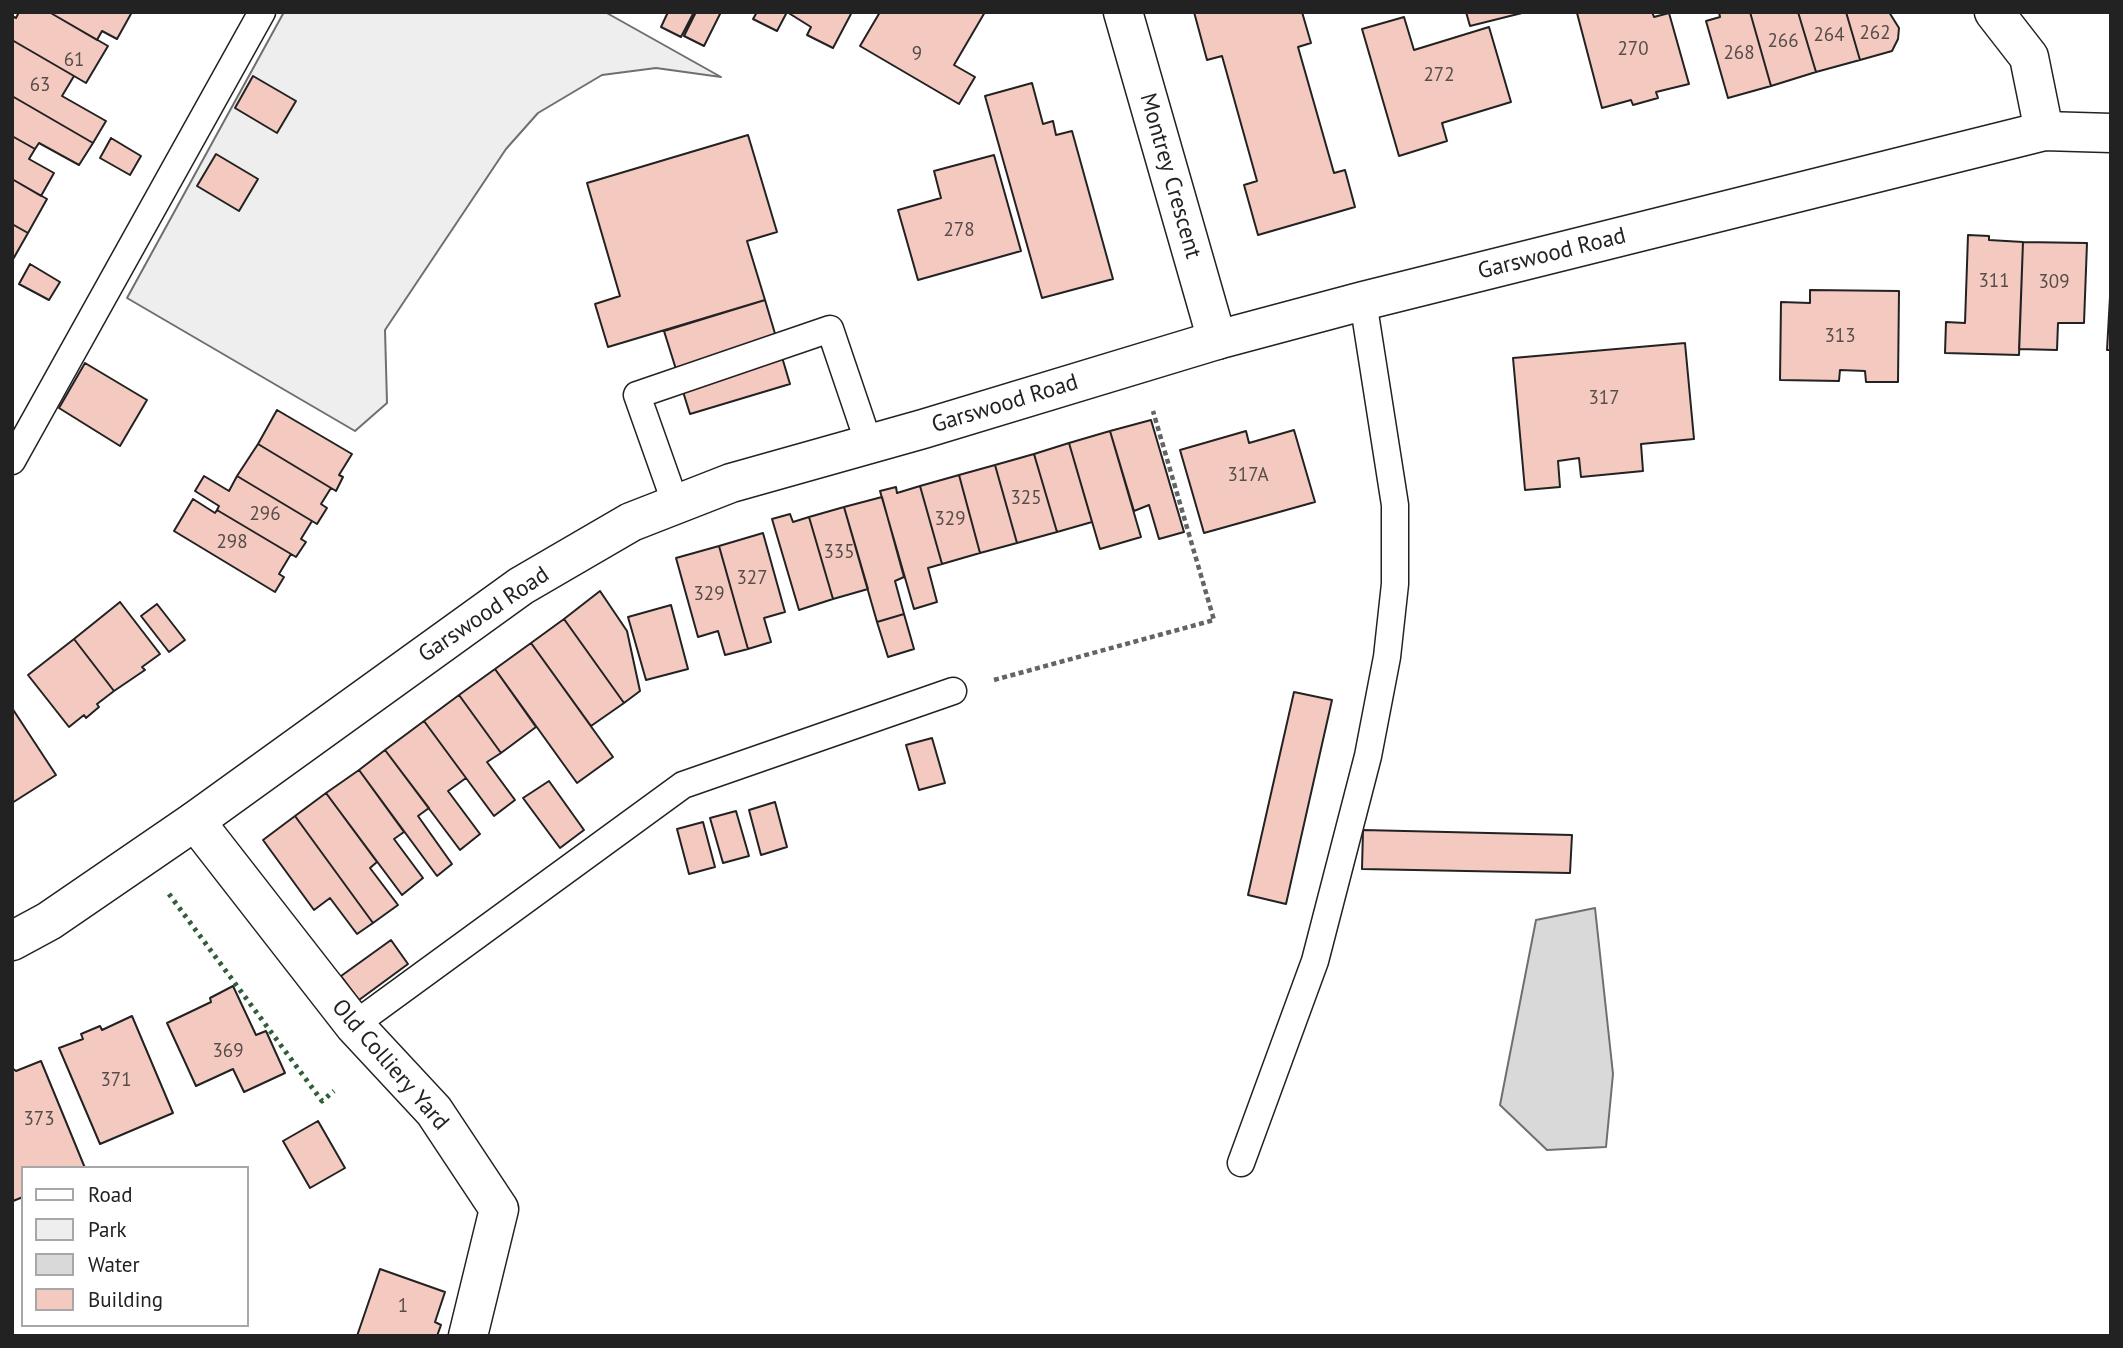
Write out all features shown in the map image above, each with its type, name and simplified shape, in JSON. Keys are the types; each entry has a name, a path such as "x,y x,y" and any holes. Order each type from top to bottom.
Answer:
{"street":[{"name":"Montrey Crescent","path":"1124,12 1217,340"},
{"path":"1994,12 2029,57 2044,131"},
{"name":"Garswood Road","path":"12,941 49,921 195,821 521,586 631,523 731,483 1217,340 1363,302 2044,131 2111,133"},
{"name":"Old Colliery Yard","path":"195,821 354,1025 434,1111 499,1209 468,1336"}],"lane":[{"path":"12,461 262,12"},
{"path":"1241,1163 1315,961 1368,756 1387,657 1395,584 1395,505 1363,302"},
{"path":"676,505 638,396 830,330 869,444"},
{"path":"354,1025 683,785 953,691"}],"path":[{"path":"953,691 1214,620 1139,363"}],"green space":[{"path":"284,12 605,12 721,77 656,68 602,75 538,113 506,149 385,330 387,403 355,431 127,298"}],"water":[{"path":"1595,908 1613,1074 1606,1147 1547,1150 1500,1105 1536,920"}],"building":[{"path":"19,12 49,12 108,46 86,83 12,40 12,16 16,18"},
{"path":"49,12 132,12 117,39 102,31 97,40"},
{"path":"668,12 694,12 681,37 661,27"},
{"path":"696,12 721,12 704,46 684,36"},
{"path":"757,12 787,12 777,31 753,19"},
{"path":"787,12 852,12 833,48 807,35 811,27"},
{"path":"880,12 985,12 954,65 975,77 959,104 860,46"},
{"path":"1194,12 1302,12 1311,43 1298,47 1334,173 1345,170 1355,207 1258,235 1244,185 1257,181 1222,56 1207,60"},
{"path":"1466,12 1526,12 1470,26"},
{"path":"1652,12 1654,17 1669,13 1689,84 1656,92 1658,98 1633,105 1631,100 1602,108 1577,13"},
{"path":"1719,12 1750,12 1771,86 1728,98 1706,21 1720,17"},
{"path":"1750,12 1798,12 1816,72 1771,86"},
{"path":"1798,12 1846,12 1860,60 1816,72"},
{"path":"1846,12 1889,12 1899,28 1898,39 1892,51 1860,60"},
{"path":"1404,17 1414,50 1489,27 1511,102 1442,123 1447,141 1399,156 1362,29"},
{"path":"12,40 74,76 62,96 106,121 93,143 12,96"},
{"path":"253,76 296,101 277,133 235,108"},
{"path":"1032,83 1043,124 1053,121 1056,135 1072,131 1113,279 1042,298 985,96"},
{"path":"12,96 93,143 79,165 39,143 35,149 12,136"},
{"path":"748,135 777,232 747,241 765,300 608,347 595,304 620,296 587,183"},
{"path":"12,136 35,149 29,159 54,173 41,196 12,179"},
{"path":"111,138 141,156 130,175 100,158"},
{"path":"216,154 258,179 239,211 197,186"},
{"path":"994,155 1021,251 918,280 898,210 941,198 934,171"},
{"path":"12,179 47,199 28,233 12,224"},
{"path":"12,224 28,233 12,261"},
{"path":"1968,235 1989,236 1989,240 2023,242 2019,355 1945,353 1946,322 1965,323"},
{"path":"2023,242 2087,243 2084,323 2058,323 2057,350 2019,349"},
{"path":"30,264 60,282 49,300 19,284"},
{"path":"2111,279 2111,350 2107,350"},
{"path":"1810,290 1899,291 1898,382 1866,382 1865,371 1840,370 1839,381 1780,380 1781,302 1810,303"},
{"path":"765,300 790,384 690,414 664,331"},
{"path":"1685,343 1694,439 1641,444 1643,471 1581,477 1579,458 1558,461 1560,487 1525,490 1513,358"},
{"path":"85,363 147,400 120,446 59,408"},
{"path":"277,410 352,454 339,475 343,477 336,491 258,444"},
{"path":"1151,420 1184,532 1159,539 1149,505 1134,511 1110,431"},
{"path":"1294,430 1315,502 1204,533 1180,450 1246,431 1249,443"},
{"path":"1110,431 1141,537 1100,549 1069,443"},
{"path":"1069,443 1092,522 1057,532 1034,454"},
{"path":"258,444 331,488 321,504 327,508 317,524 237,476"},
{"path":"1034,454 1057,532 1017,543 995,465"},
{"path":"995,465 1017,543 980,553 959,475"},
{"path":"959,475 980,553 942,564 920,486"},
{"path":"204,476 229,491 237,476 312,521 301,539 306,542 296,557 217,510 219,506 195,491"},
{"path":"920,486 942,564 928,568 937,602 914,609 880,491 896,487 897,493"},
{"path":"882,497 904,577 895,581 904,614 877,622 844,507"},
{"path":"193,499 215,513 217,510 291,554 279,574 284,577 275,592 174,531"},
{"path":"844,507 868,589 833,599 809,517"},
{"path":"790,514 793,522 809,517 833,599 799,610 772,519"},
{"path":"763,533 785,612 764,618 771,642 748,649 719,546"},
{"path":"719,546 748,649 725,655 718,631 698,637 676,558"},
{"path":"600,591 627,631 640,691 624,703 564,619"},
{"path":"120,602 160,654 142,667 145,670 114,691 74,639"},
{"path":"157,604 185,640 169,652 141,616"},
{"path":"671,605 688,669 646,680 628,617"},
{"path":"904,614 914,649 888,657 877,622"},
{"path":"564,619 624,703 591,726 531,643"},
{"path":"74,639 114,691 97,704 99,707 86,718 84,715 69,727 28,675"},
{"path":"531,643 613,757 577,783 495,669"},
{"path":"495,669 536,727 501,753 459,695"},
{"path":"1294,692 1332,700 1286,904 1248,895"},
{"path":"459,695 501,753 487,762 515,800 494,816 424,721"},
{"path":"12,708 56,775 12,803"},
{"path":"424,721 466,778 448,791 480,834 460,850 385,750"},
{"path":"932,738 945,783 919,790 906,745"},
{"path":"385,750 429,808 418,816 452,864 437,876 359,770"},
{"path":"359,770 404,832 394,839 423,878 402,895 326,793"},
{"path":"549,781 584,830 560,848 523,798"},
{"path":"326,793 377,862 370,868 398,905 373,923 295,816"},
{"path":"775,802 787,847 761,855 749,810"},
{"path":"736,811 749,856 723,863 710,818"},
{"path":"295,816 373,923 357,934 330,898 314,910 263,840"},
{"path":"703,822 715,867 689,874 677,829"},
{"path":"1363,830 1572,835 1570,873 1362,869"},
{"path":"391,940 408,964 359,1000 341,976"},
{"path":"233,986 256,1035 266,1031 285,1073 244,1092 233,1069 196,1086 167,1023 211,1002 210,998"},
{"path":"132,1016 173,1113 100,1144 59,1048 83,1039 81,1034 100,1026 102,1030"},
{"path":"41,1061 84,1166 21,1166 21,1198 13,1201 12,1068 16,1071"},
{"path":"318,1121 345,1168 310,1188 283,1141"},
{"path":"380,1269 445,1292 435,1322 441,1325 437,1336 357,1336"}],"hedge":[{"path":"169,894 322,1101 334,1091"}]}
